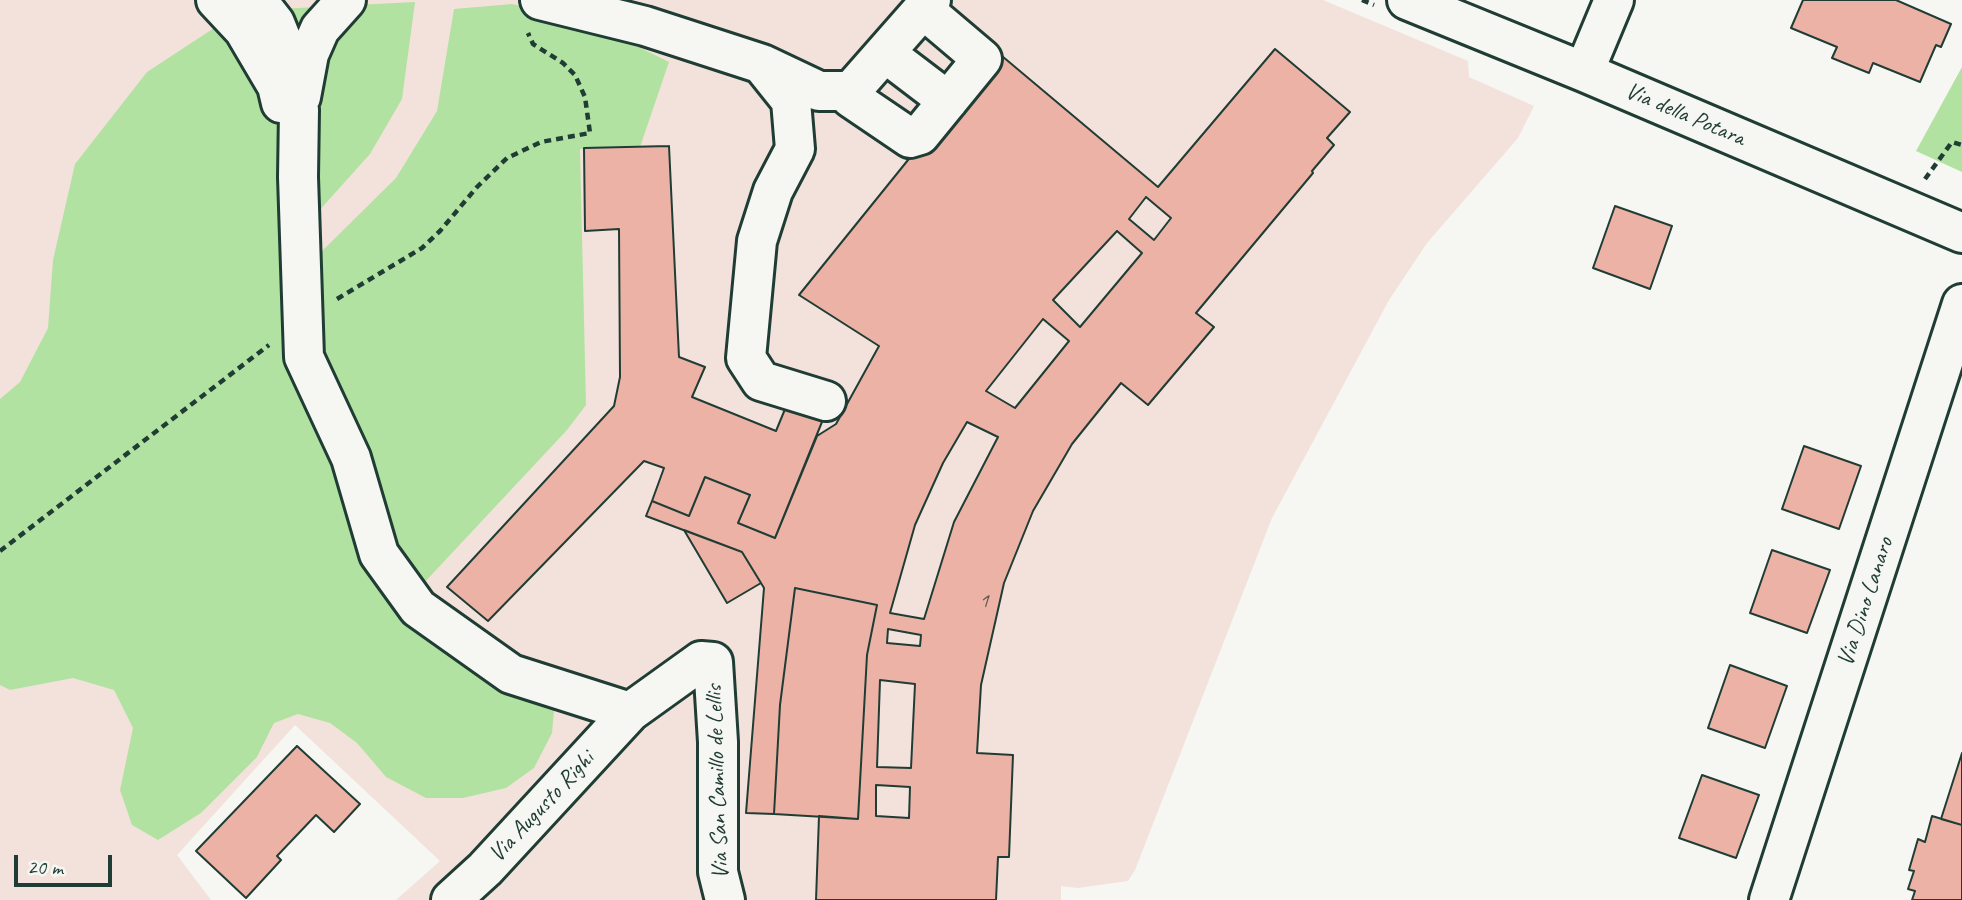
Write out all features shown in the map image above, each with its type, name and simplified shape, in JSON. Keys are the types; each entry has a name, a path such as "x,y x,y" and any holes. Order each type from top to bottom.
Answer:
{"street":[{"path":"216,0 244,30 277,86 298,177"},
{"path":"257,0 275,23 287,53 299,110"},
{"path":"346,0 320,29 309,54 299,110 298,177 304,357 351,458 379,554 418,608 511,674 630,712"},
{"path":"540,0 645,26 762,64 818,91 846,93 910,138 915,138 982,59 928,5 846,93"},
{"name":"Via della Potara","path":"1407,0 1584,72 1962,233"},
{"path":"1584,72 1614,0"},
{"path":"885,53 948,101"},
{"path":"762,64 792,102 795,149 773,191 757,241 746,358 761,381 826,401"},
{"name":"Via Dino Lanaro","path":"1769,900 1962,304"},
{"name":"Via San Camillo de Lellis","path":"630,712 701,661 713,662 718,742 718,872 725,900"},
{"name":"Via Augusto Righi","path":"451,900 485,869 630,712"}],"path":[{"path":"1904,209 1952,142 1962,145"}],"shaded area":[{"path":"0,0 1323,0 1468,61 1469,77 1534,106 1518,138 1427,243 1389,300 1272,518 1135,870 1128,881 1078,888 1061,886 1061,900 396,900 440,861 295,725 177,855 211,900 0,900"}],"green space":[{"path":"415,2 402,99 370,154 290,243 370,555 555,699 552,733 534,768 506,788 463,798 426,798 386,777 357,743 330,723 298,714 274,723 257,757 201,813 158,840 132,825 120,790 133,728 114,690 73,678 10,690 0,685 0,399 20,382 48,328 53,260 75,164 147,72 240,11"},
{"path":"512,4 586,21 669,62 640,147 580,149 586,405 567,430 423,584 393,559 335,431 317,320 318,255 396,178 437,111 454,9"},
{"path":"1962,67 1962,172 1916,151"}],"building":[{"path":"1803,0 1896,0 1951,24 1941,47 1936,45 1920,82 1873,63 1869,73 1832,58 1837,47 1791,28"},
{"path":"1275,49 1350,112 1327,138 1334,145 1313,173 1196,313 1214,327 1148,405 1121,383 1072,444 1033,511 1004,583 981,685 977,753 1013,755 1009,857 998,857 996,900 816,900 819,816 858,819 867,655 877,605 795,588 780,705 774,814 746,813 764,588 742,552 646,516 652,501 689,516 705,477 750,495 738,523 775,538 817,436 836,424 879,346 799,295 996,51 1158,187","holes":["1146,197 1171,218 1154,240 1129,219","1117,231 1142,253 1080,327 1053,300","1043,319 1069,341 1015,408 986,391","967,422 998,437 954,522 924,619 890,613 915,525 943,463","888,629 921,635 920,646 887,643","880,680 915,684 911,768 877,767","876,785 910,787 909,818 876,816"]},
{"path":"669,146 679,357 705,367 692,397 776,431 790,397 826,412 775,538 738,523 750,495 705,477 689,516 652,501 664,468 644,461 488,621 447,587 614,406 620,377 619,229 585,231 584,148"},
{"path":"1615,206 1672,226 1650,289 1593,268"},
{"path":"1804,446 1861,466 1839,529 1782,509"},
{"path":"684,530 742,552 761,583 727,603"},
{"path":"1772,550 1830,570 1807,633 1750,613"},
{"path":"795,588 877,605 867,655 858,819 774,814 780,705"},
{"path":"1730,665 1787,686 1765,748 1708,728"},
{"path":"297,746 360,804 334,832 316,815 277,856 281,860 246,898 196,851"},
{"path":"1962,753 1962,825 1941,819"},
{"path":"1702,775 1759,795 1736,858 1679,838"},
{"path":"1932,816 1962,825 1962,900 1912,900 1915,891 1908,889 1914,871 1909,870 1918,839 1925,842"}]}
